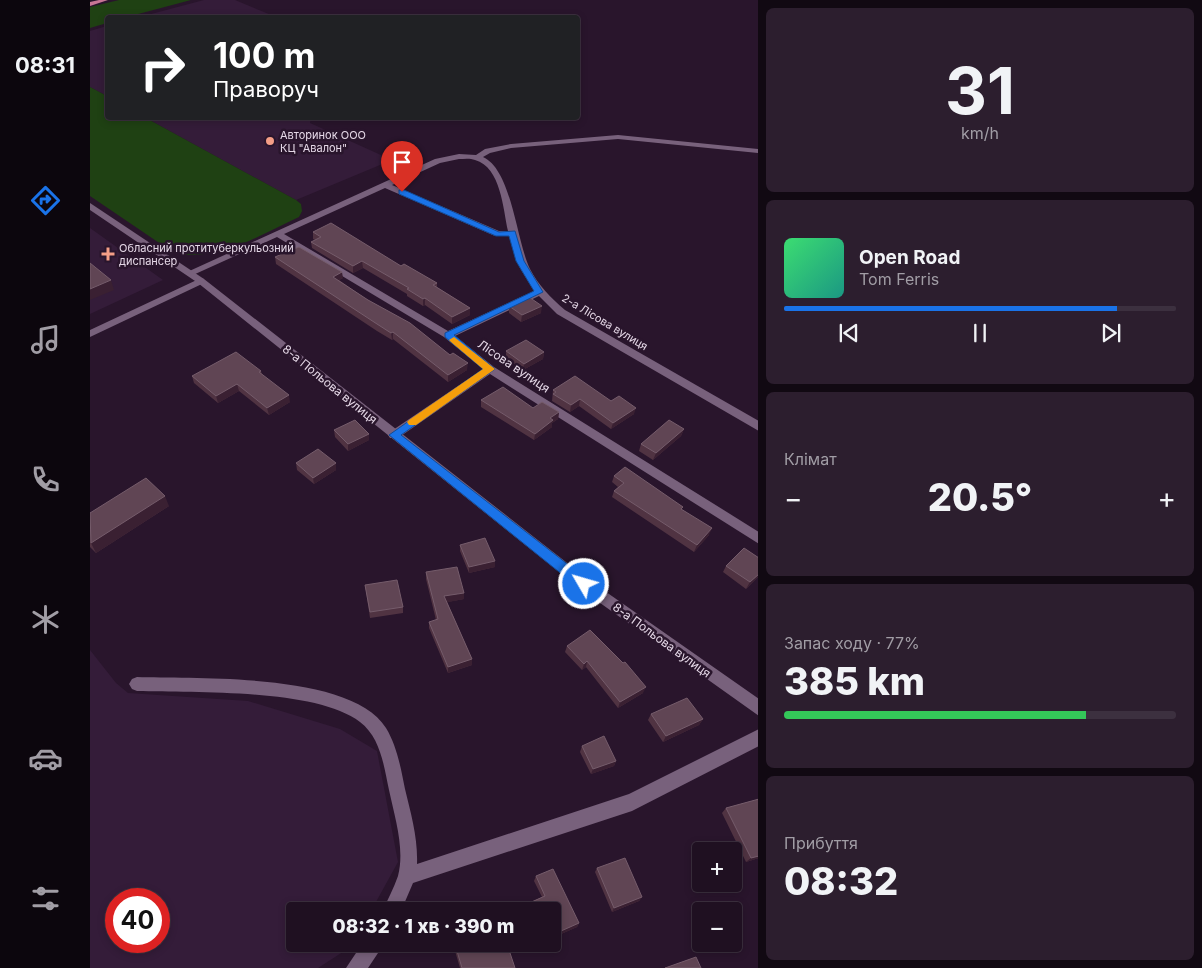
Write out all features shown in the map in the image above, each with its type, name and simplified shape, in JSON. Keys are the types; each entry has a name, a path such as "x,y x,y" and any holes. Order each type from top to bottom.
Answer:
{"main road":[{"path":"90,4 105,0"}],"street":[{"path":"190,273 438,161 460,156 478,157 488,151 511,146 618,137 758,151"},
{"name":"2-а Лісова вулиця","path":"478,157 486,160 494,168 520,261 539,292 561,312 758,427"},
{"path":"385,185 498,234 513,233"},
{"name":"8-а Польова вулиця","path":"90,206 190,273 584,584 758,709"},
{"name":"Лісова вулиця","path":"278,234 448,335 490,369 758,539"},
{"path":"90,334 201,282"},
{"path":"448,335 539,292"},
{"path":"394,435 490,369"},
{"path":"137,684 235,687 305,693 340,704 366,717 380,734 389,754 410,843 407,876 396,902"},
{"path":"407,876 632,802 737,750 758,737"},
{"path":"356,968 368,952"}],"shaded area":[{"path":"204,0 235,0 271,15 148,15"},
{"path":"105,27 105,95 90,87 90,31"},
{"name":"Авторинок ООО КЦ \"Авалон\"","path":"150,120 311,120 310,123 392,160 296,200"},
{"name":"Обласний протитуберкульозний диспансер","path":"90,228 163,280 90,314"},
{"path":"90,650 116,683 128,693 248,701 340,729 377,751 398,862 376,902 286,902 286,952 343,952 318,968 90,968"}],"green space":[{"path":"119,0 191,0 135,15 105,15 105,24 90,28 90,7"},
{"path":"90,87 105,95 105,120 150,120 296,200 301,204 302,211 299,217 254,239 207,254 190,255 174,253 90,196"}],"building":[{"path":"331,223 401,266 404,264 437,283 433,285 470,308 452,317 425,298 423,299 407,289 409,288 362,261 353,266 311,242 321,237 313,232"},
{"path":"299,247 342,272 333,277 368,300 410,323 450,355 453,353 468,363 448,375 393,332 391,333 275,257"},
{"path":"90,263 111,280 90,289"},
{"path":"529,297 542,306 522,315 509,306"},
{"path":"526,340 544,352 524,364 506,351"},
{"path":"236,352 289,395 267,408 237,384 216,396 192,376"},
{"path":"575,376 611,401 619,396 636,408 613,423 580,399 571,405 553,394 556,392 553,390"},
{"path":"503,387 533,408 542,402 559,412 550,418 553,420 535,434 481,400"},
{"path":"355,420 369,434 348,444 334,430"},
{"path":"669,420 684,429 656,453 641,444"},
{"path":"318,449 336,463 313,478 296,463"},
{"path":"625,467 683,507 681,509 712,528 697,545 614,491 624,483 614,476"},
{"path":"146,478 165,496 91,543 90,513"},
{"path":"485,538 495,561 469,567 460,545"},
{"path":"744,548 758,557 758,575 750,582 726,566"},
{"path":"457,567 464,593 444,596 472,659 448,667 429,622 438,619 426,572"},
{"path":"397,580 403,607 370,612 365,585"},
{"path":"590,630 623,663 625,662 646,687 620,702 587,661 584,664 567,646"},
{"path":"687,698 703,719 666,736 651,714"},
{"path":"604,736 616,761 593,769 582,746"},
{"path":"758,799 758,856 751,858 726,808"},
{"path":"625,858 642,897 614,908 597,868"},
{"path":"553,869 579,923 561,931 561,902 532,902 545,896 536,876"},
{"path":"457,952 510,952 515,968 462,968"},
{"path":"696,957 701,968 665,968"}],"slow traffic":[{"path":"413,422 490,369 454,340"}],"place":[{"name":"Авторинок ООО КЦ \"Авалон\"","path":"270,141"},
{"name":"Обласний протитуберкульозний диспансер","path":"108,254"}],"route":[{"path":"402,192 498,234 513,233 520,261 539,292 448,335 490,369 394,435 584,584"}]}
